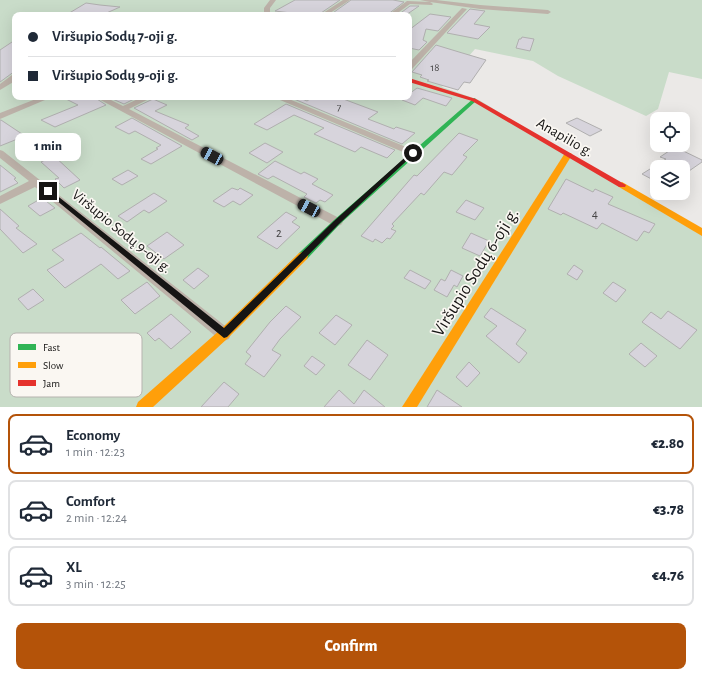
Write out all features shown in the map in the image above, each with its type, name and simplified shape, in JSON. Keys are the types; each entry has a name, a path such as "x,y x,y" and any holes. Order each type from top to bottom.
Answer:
{"street":[{"path":"267,12 267,8 273,0"},
{"path":"328,12 347,0"},
{"path":"423,0 466,8"},
{"path":"395,12 411,1 466,8 548,12"},
{"path":"412,64 466,8"},
{"path":"0,88 12,78"},
{"name":"Anapilio g.","path":"412,81 474,100 702,232"},
{"path":"0,116 40,100"},
{"path":"105,100 337,222"},
{"path":"123,109 142,100"},
{"path":"285,100 413,153"},
{"path":"144,407 224,334 337,222 474,100"},
{"name":"Viršupio Sodų 9-oji g.","path":"0,153 224,334"},
{"name":"Viršupio Sodų 6-oji g.","path":"410,407 568,155"},
{"path":"0,200 36,182"}],"green space":[{"path":"0,0 702,0 702,79 669,72 658,109 650,112 646,116 558,76 533,61 475,49 442,87 479,100 702,235 702,407 0,407"}],"building":[{"path":"295,0 340,0 322,12 275,11"},
{"path":"351,0 393,0 404,2 391,12 334,12"},
{"path":"86,3 120,7 109,12 71,12"},
{"path":"410,6 419,6 410,12 402,12"},
{"path":"470,9 485,11 474,24 490,27 478,39 447,33"},
{"path":"430,14 451,17 438,31 426,29 423,40 427,42 419,50 412,49 412,28"},
{"path":"522,37 534,39 530,51 516,48 519,39"},
{"path":"12,42 12,73 0,82 0,50"},
{"path":"436,45 486,60 470,83 464,82 458,90 427,81 429,80 420,77 422,75 412,72"},
{"path":"417,88 452,98 446,106 423,98 415,105 402,100 412,100 412,92"},
{"path":"68,100 98,100 106,105 55,127 41,120 78,105"},
{"path":"115,100 132,100 124,104"},
{"path":"151,100 155,100 167,105 155,111 189,125 185,128 199,136 192,140 134,108"},
{"path":"296,100 346,100 378,112 368,119 394,129 396,127 415,133 402,144"},
{"path":"286,104 395,150 387,158 361,147 355,152 314,134 324,128 294,115 267,130 254,124"},
{"path":"132,118 182,146 151,164 141,159 158,149 156,148 161,145 135,131 129,134 115,127"},
{"path":"577,118 602,130 590,136 566,123"},
{"path":"1,120 25,136 0,146"},
{"path":"459,133 478,140 463,155 467,157 452,175 444,172 424,195 421,193 392,224 394,226 391,229 396,231 390,239 387,238 382,243 375,239 373,242 361,236 414,175 417,176"},
{"path":"32,135 80,180 64,188 55,179 59,178 41,162 45,160 19,140"},
{"path":"265,143 283,152 267,163 249,153"},
{"path":"668,152 685,152 702,160 702,162 690,170 690,160 664,160 666,159 660,157"},
{"path":"275,161 301,174 304,172 318,179 312,184 333,195 325,202 320,200 316,203 304,197 307,194 273,176 268,179 258,174"},
{"path":"0,165 16,178 14,179 18,183 0,192"},
{"path":"650,169 650,178 642,174"},
{"path":"128,170 138,176 122,185 112,179"},
{"path":"566,179 593,192 595,189 613,197 608,204 655,224 649,233 644,231 637,241 602,223 597,229 563,213 561,215 548,209"},
{"path":"232,188 238,190 240,188 253,195 240,205 233,201 224,207 213,201"},
{"path":"154,193 167,201 149,213 144,210 127,222 118,216"},
{"path":"42,198 55,208 40,216 28,206"},
{"path":"466,200 484,208 475,220 456,212"},
{"path":"0,209 19,226 16,228 37,244 23,253 0,229"},
{"path":"286,212 297,218 292,222 300,227 277,249 257,237"},
{"path":"167,232 184,245 164,259 147,246"},
{"path":"81,233 130,271 118,279 101,264 65,288 47,270 64,260 52,250"},
{"path":"471,233 489,241 480,256 462,248"},
{"path":"574,265 583,271 577,280 567,274"},
{"path":"198,268 209,276 194,289 183,280"},
{"path":"410,270 431,281 425,289 404,278"},
{"path":"451,270 463,276 457,287 454,285 447,297 434,290 441,279 445,281"},
{"path":"147,282 160,296 135,314 121,300"},
{"path":"613,282 626,290 616,302 603,293"},
{"path":"33,289 44,300 28,310 18,299"},
{"path":"286,306 301,317 280,339 272,350 281,355 264,377 245,364 251,356 246,352 270,322"},
{"path":"491,308 526,330 516,344 527,353 519,363 486,336 497,326 484,317"},
{"path":"668,311 697,330 680,349 642,322 651,312 661,319"},
{"path":"171,314 191,332 171,349 159,338 155,341 147,333"},
{"path":"336,315 352,325 335,345 319,333"},
{"path":"367,340 388,355 370,380 348,365"},
{"path":"641,343 657,356 645,367 629,354"},
{"path":"312,356 325,365 316,375 304,366"},
{"path":"469,362 480,373 467,387 456,377"},
{"path":"224,382 239,394 228,407 201,407"},
{"path":"339,390 354,404 364,390 385,407 324,407"},
{"path":"437,390 462,407 427,407"}],"traffic: fast":[{"path":"303,256 337,222 474,100"}],"traffic: slow":[{"path":"409,407 568,155"},
{"path":"622,185 702,232"},
{"path":"143,407 224,334 303,256"}],"traffic: jam":[{"path":"412,81 474,100 622,185"}],"route":[{"path":"48,191 224,334 337,222 413,153"}]}
